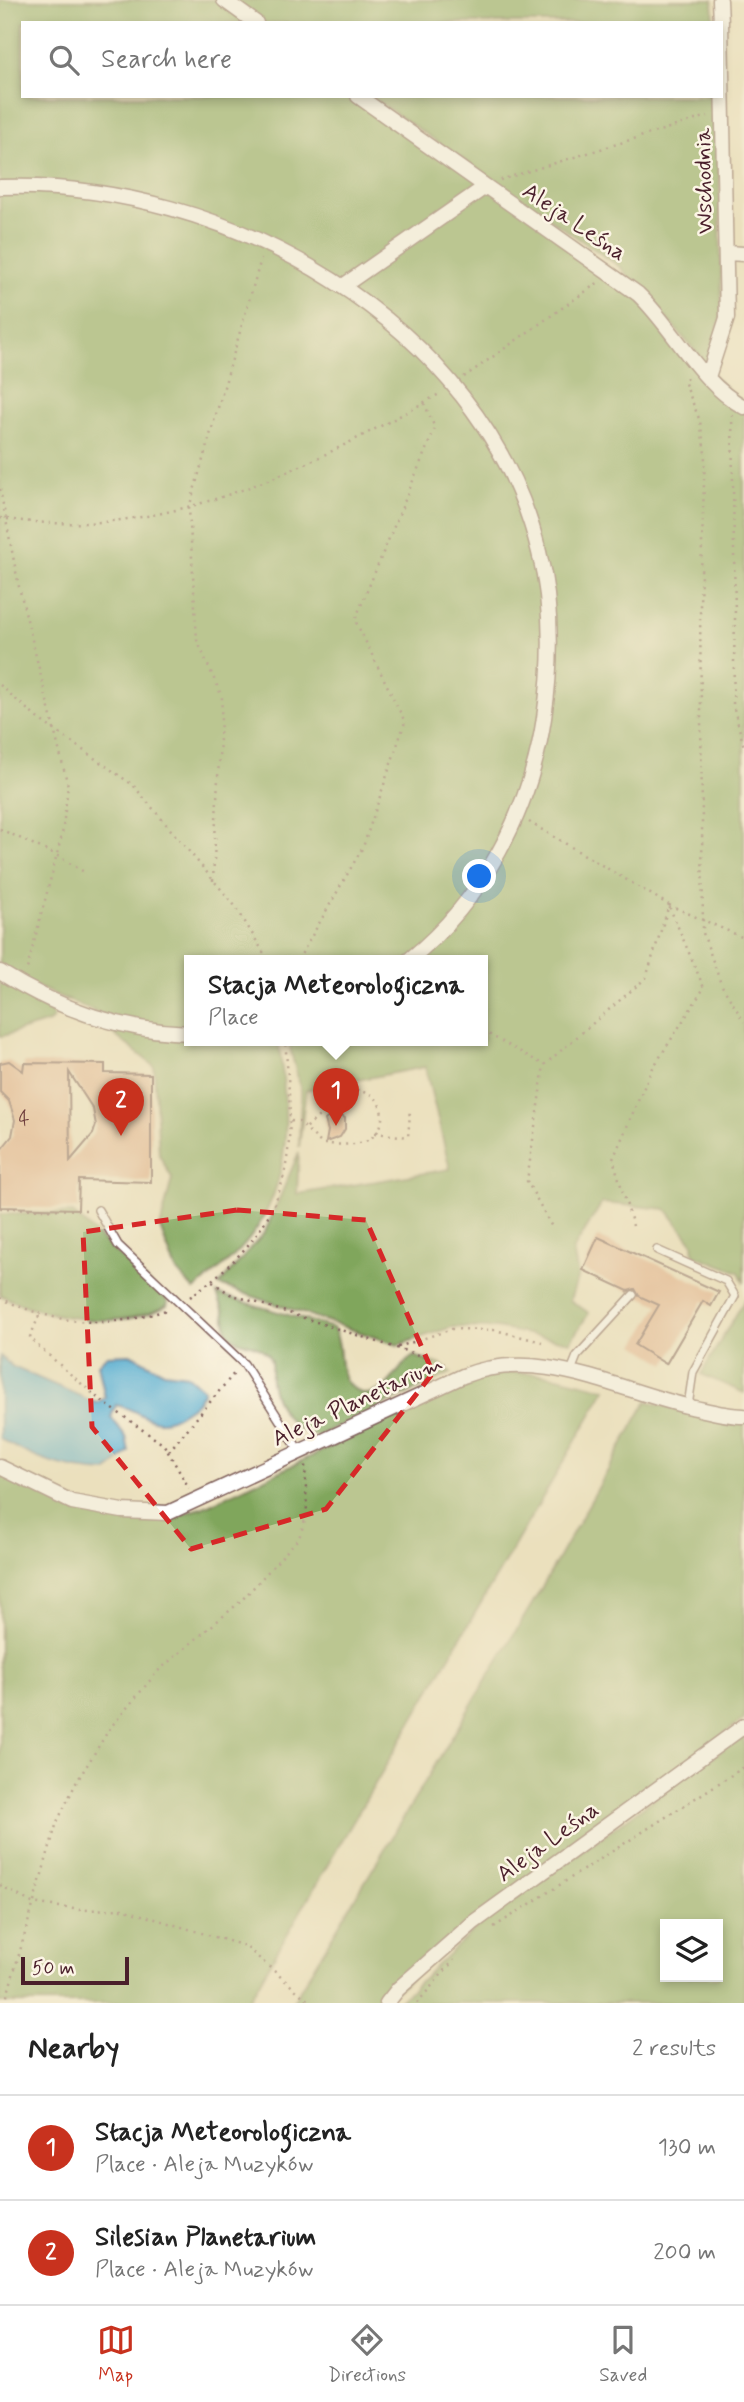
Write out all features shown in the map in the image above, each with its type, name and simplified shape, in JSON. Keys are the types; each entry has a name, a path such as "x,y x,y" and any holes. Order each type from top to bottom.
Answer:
{"street":[{"path":"224,0 253,21"},
{"name":"Wschodnia","path":"720,0 721,21"},
{"name":"Wschodnia","path":"703,371 727,318 723,68"},
{"name":"Aleja Leśna","path":"361,98 612,273 660,315 703,371 738,404"},
{"path":"0,187 62,188 130,197 210,220 266,243 343,286 389,322 453,386 485,431 511,475 534,531 543,568 550,641 547,690 536,758 517,815 497,855 461,908 442,931 415,955"},
{"path":"343,286 485,187"},
{"name":"Wschodnia","path":"726,253 744,254"},
{"path":"0,972 23,987 84,1014 139,1027 184,1032"},
{"name":"Aleja Planetarium","path":"0,1468 72,1502 122,1511 168,1513 482,1368 523,1364 571,1371 688,1406 731,1416 744,1416"},
{"name":"Aleja Leśna","path":"387,2003 398,1989 474,1922 744,1726"}],"lane":[{"path":"98,1210 118,1245 244,1364 300,1452"},
{"path":"657,1250 726,1281 735,1296 693,1372 688,1406"},
{"path":"571,1371 578,1356 633,1295"}],"path":[{"path":"485,187 725,111"},
{"path":"213,881 222,697 197,640 189,509 266,243"},
{"path":"0,518 40,524 90,524 189,509 211,503 305,464 453,386 612,273"},
{"path":"703,371 684,381 700,421 705,453 700,604 703,933 721,984 744,1022"},
{"path":"301,955 363,847 405,722 355,620 435,428 424,402"},
{"path":"738,404 733,705 744,747"},
{"path":"0,489 19,587 68,786 66,813 23,987"},
{"path":"0,685 57,733 133,785 245,919 265,955"},
{"path":"517,815 669,905 744,938"},
{"path":"0,829 56,855 86,873"},
{"path":"553,1229 527,1181 544,1065 646,978 669,905"},
{"path":"634,1226 613,1159 651,1071 704,988 669,905"},
{"path":"488,1034 544,1065"},
{"path":"0,1298 39,1315 76,1321 118,1322 140,1319 178,1304 211,1281 247,1249 274,1206 287,1170 291,1121 285,1046"},
{"path":"291,1121 299,1122 323,1144 363,1142 382,1125 380,1104 374,1096 358,1090 341,1097 306,1128"},
{"path":"375,1133 408,1137 410,1114 404,1114"},
{"path":"0,1208 98,1210"},
{"path":"211,1281 230,1294 455,1367 463,1376"},
{"path":"39,1315 30,1336 99,1399 169,1451 196,1500"},
{"path":"398,1348 452,1329 495,1330 542,1342"},
{"path":"169,1451 244,1364"},
{"path":"5,2003 57,1822 76,1783 110,1728 158,1671 240,1602 299,1538 307,1514 308,1494 307,1469 300,1452"},
{"path":"485,1933 744,1768"},
{"path":"0,1885 32,1903 81,1910 122,1909 245,1946 311,2003"},
{"path":"417,2003 458,1957"}],"highlighted area":[{"path":"237,1210 366,1220 433,1373 326,1509 191,1549 92,1427 83,1232"}],"green space":[{"path":"0,0 220,0 249,21 21,21 21,98 361,98 611,270 744,407 744,1283 739,1272 694,1255 693,1244 666,1209 602,1203 573,1250 578,1276 570,1300 589,1313 570,1342 496,1328 452,1327 398,1345 219,1285 265,1232 299,1152 297,1194 450,1169 425,1067 306,1090 299,1147 301,1091 290,1046 488,1046 488,955 184,955 184,1029 100,1014 0,971"},
{"path":"233,0 713,0 714,21 262,21"},
{"path":"373,98 718,98 722,315 706,363 620,267"},
{"path":"0,980 50,1011 54,1018 49,1022 0,1037"},
{"path":"112,1027 184,1036 184,1046 279,1046 286,1118 281,1168 274,1192 264,1216 250,1238 223,1266 194,1290 176,1270 160,1228 172,1178 159,1155 154,1066 112,1033"},
{"path":"73,1213 168,1301 167,1306 127,1318 83,1319 39,1310 0,1295 0,1214"},
{"path":"217,1294 333,1328 346,1381 363,1394 380,1390 414,1356 442,1365 451,1373 318,1436 309,1434 286,1417 276,1400 271,1381 270,1358 264,1350 237,1340 227,1332 224,1312"},
{"path":"744,1301 744,1393 701,1374"},
{"path":"512,1372 545,1374 606,1389 247,2003 0,2003 0,1472 70,1504 168,1519 204,1507 477,1378"},
{"path":"647,1401 707,1418 744,1423 744,1719 566,1849 381,2003 292,2003 541,1589"},
{"path":"744,1734 744,2003 397,2003 479,1925"}],"water":[{"path":"130,1354 164,1372 187,1375 204,1390 192,1406 172,1419 163,1421 156,1421 116,1405 111,1417 126,1437 129,1452 107,1472 51,1463 0,1438 0,1356 13,1367 96,1403 105,1398 98,1364 107,1355"}],"building":[{"path":"9,1061 23,1071 24,1063 105,1064 105,1073 151,1074 151,1182 79,1180 78,1209 0,1207 0,1151 12,1136 15,1120 9,1101 0,1092 0,1063","holes":["69,1072 93,1109 96,1125 93,1134 70,1161"]},
{"path":"334,1112 345,1118 345,1129 340,1137 326,1142 328,1131 325,1120"},
{"path":"598,1237 719,1292 711,1306 703,1301 666,1364 635,1345 659,1305 639,1296 635,1289 628,1291 583,1270"}],"place":[{"name":"Stacja Meteorologiczna","path":"336,1126"},
{"name":"Silesian Planetarium","path":"121,1136"}]}
